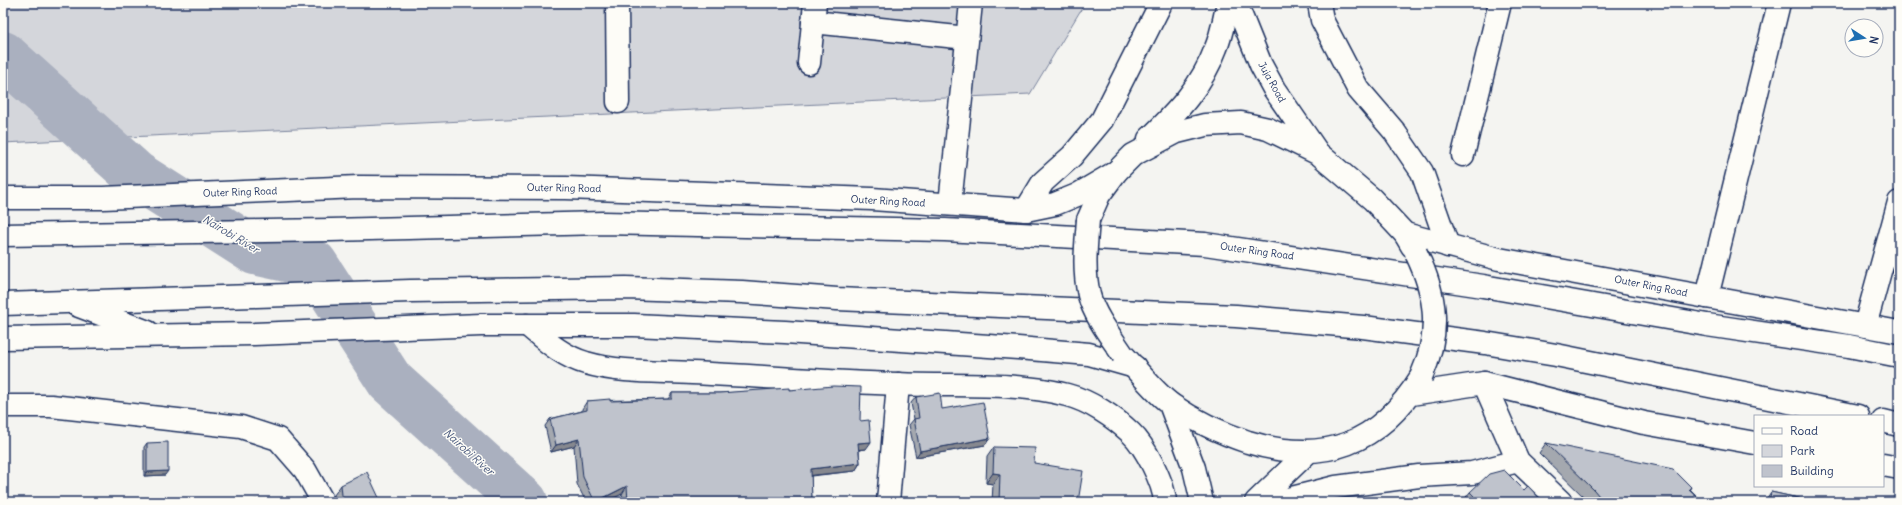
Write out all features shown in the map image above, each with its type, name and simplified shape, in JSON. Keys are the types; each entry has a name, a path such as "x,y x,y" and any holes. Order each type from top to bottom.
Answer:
{"main road":[{"path":"617,3 618,102"},
{"path":"950,204 971,3"},
{"path":"1026,210 1043,182 1072,156 1102,120 1161,3"},
{"path":"1133,155 1188,99 1205,74 1217,47 1228,3"},
{"name":"Juja Road","path":"1236,3 1261,65 1274,89 1319,154"},
{"path":"1319,3 1322,20 1358,89 1394,131 1422,172 1448,246"},
{"path":"1463,155 1500,3"},
{"path":"1707,297 1779,3"},
{"path":"809,63 814,12 967,38"},
{"name":"Outer Ring Road","path":"1240,123 1268,129 1319,154 1372,199 1410,244 1433,298 1434,335 1416,385 1377,427 1359,438 1328,449 1308,452 1272,449 1237,438 1201,423 1170,404 1129,361 1104,328 1089,296 1085,257 1088,220 1099,195 1116,172 1133,155 1177,132 1205,125 1240,123"},
{"name":"Outer Ring Road","path":"3,198 103,198 358,187 566,188 872,199 1026,210 1055,204 1076,195 1116,172"},
{"path":"1865,326 1899,202"},
{"name":"Outer Ring Road","path":"3,235 331,230 611,223 945,230 1205,244 1482,286 1707,325 1849,346 1899,356"},
{"name":"Outer Ring Road","path":"1410,244 1448,246 1499,259 1899,332"},
{"path":"3,304 410,291 626,288 742,292 836,299 1236,316 1363,327 1485,343 1556,355 1853,415"},
{"path":"69,303 158,336"},
{"path":"527,325 566,356 586,363 644,372 898,384 1023,386 1069,395 1093,405 1132,433 1148,457 1164,493 1165,502"},
{"name":"Outer Ring Road","path":"158,336 254,334 436,326 634,325 917,340 1089,354 1129,361"},
{"path":"3,338 158,336"},
{"path":"1484,383 1518,461 1561,502"},
{"path":"1416,385 1484,383 1644,423 1754,442"},
{"path":"888,502 898,384"},
{"path":"1170,404 1194,468 1202,502"},
{"path":"3,406 51,406 241,427 278,439 305,470 323,502"},
{"path":"1884,421 1899,425"},
{"path":"1256,502 1308,452"},
{"path":"1280,502 1288,498 1336,487 1419,476 1472,473 1518,461"},
{"path":"1884,465 1899,468"}],"green space":[{"path":"3,3 1085,3 1030,94 3,143"}],"building":[{"path":"833,386 861,387 860,421 869,420 871,442 858,443 860,463 811,469 812,502 628,502 627,486 595,502 583,477 579,439 556,445 550,419 587,410 587,401 610,399 610,401 672,399 672,393 719,393 789,388 789,390"},
{"path":"940,393 942,409 983,402 990,438 920,451 914,419 919,418 916,397"},
{"path":"168,442 168,471 147,472 147,443"},
{"path":"1546,443 1673,469 1691,487 1689,489 1703,502 1604,502 1594,490"},
{"path":"994,447 1035,448 1034,463 1083,471 1078,502 999,502 1000,474 993,473"},
{"path":"1504,470 1524,490 1528,486 1543,502 1480,502 1470,492 1489,474"},
{"path":"367,472 381,502 345,502 342,495 341,485"},
{"path":"1771,492 1816,502 1769,502"},
{"path":"257,500 258,502 241,502"}],"waterway":[{"name":"Nairobi River","path":"3,55 136,175 255,251 314,264 390,381 524,502"}]}
